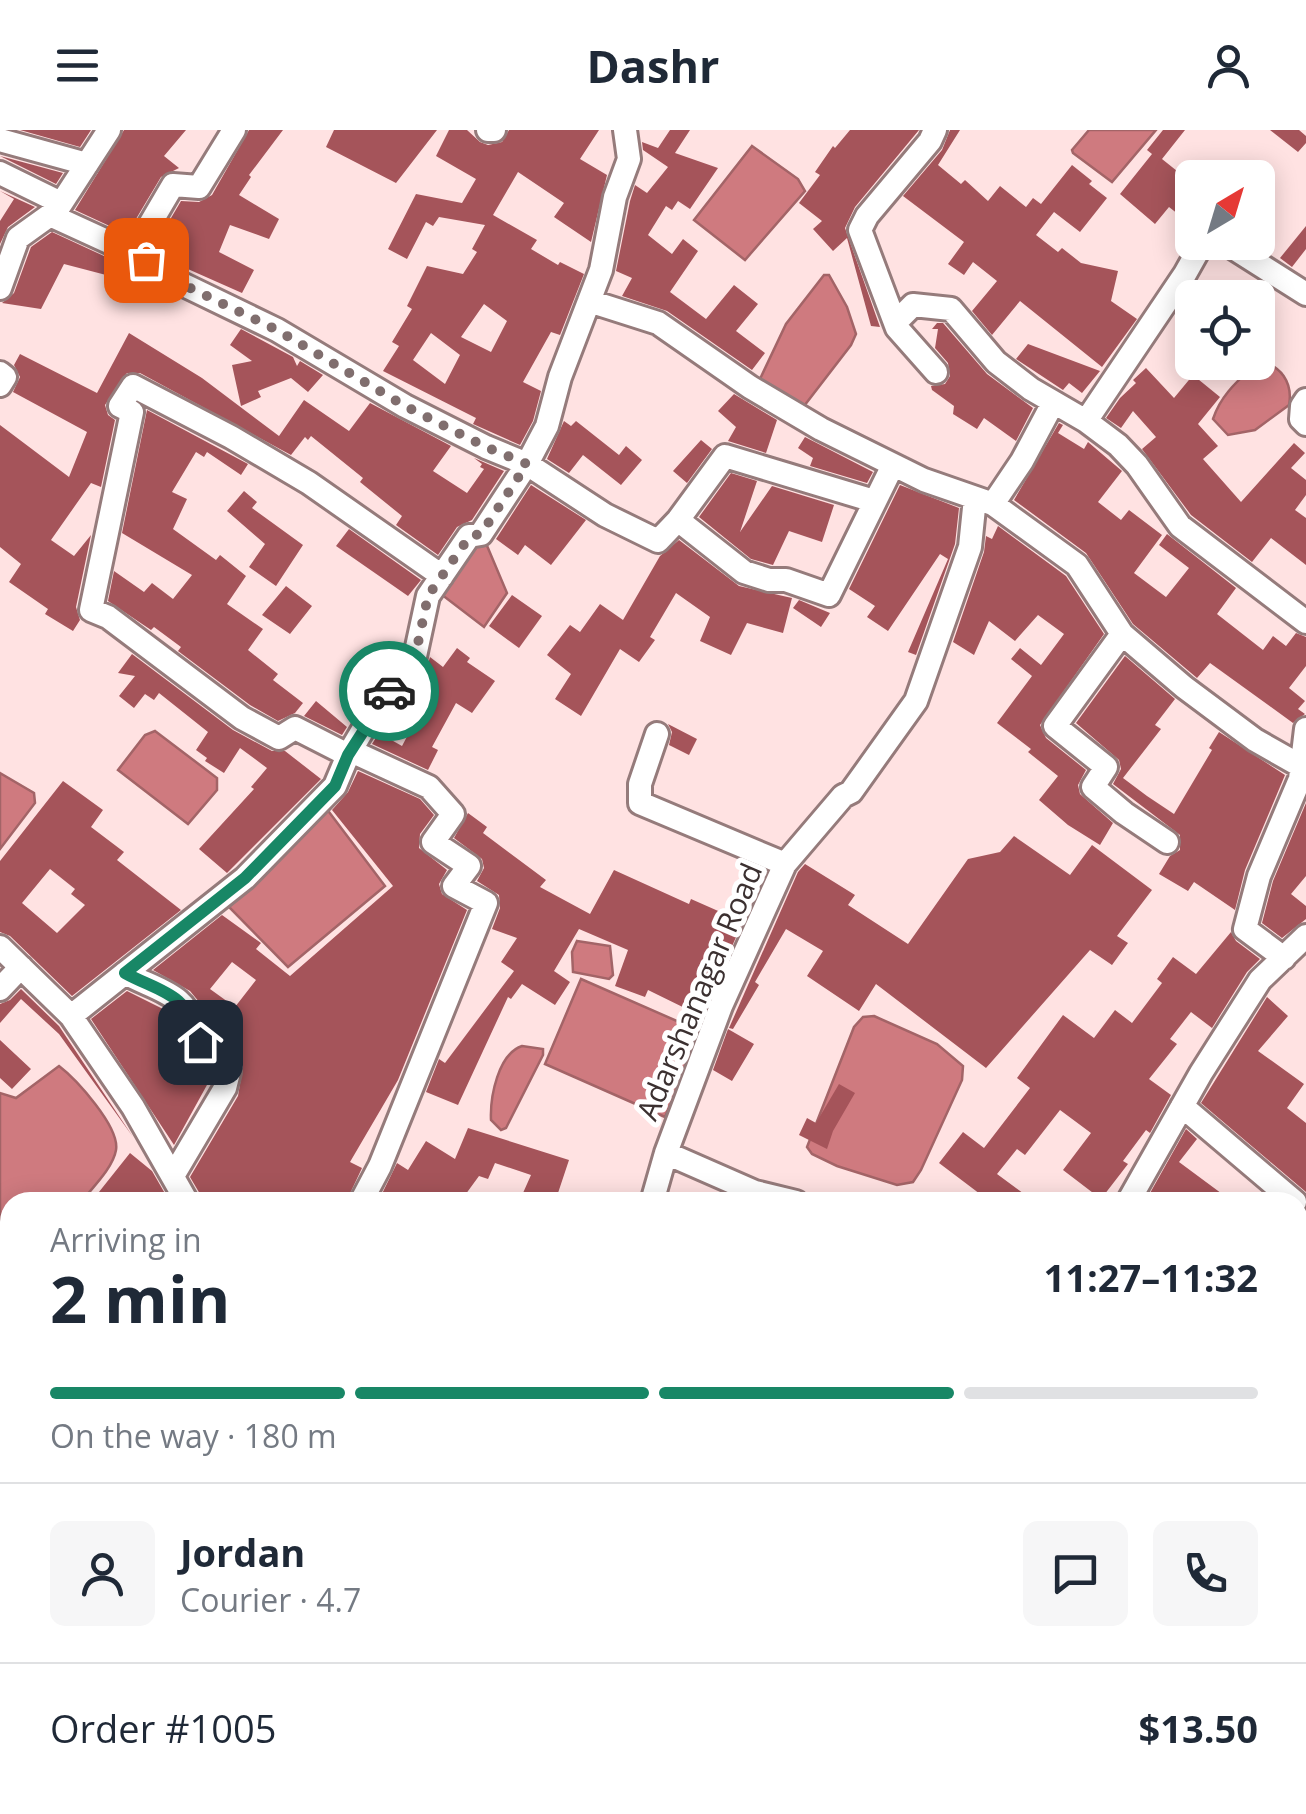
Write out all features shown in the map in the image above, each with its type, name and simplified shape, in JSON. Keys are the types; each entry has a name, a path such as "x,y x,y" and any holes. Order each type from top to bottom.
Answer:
{"street":[{"path":"7,130 0,140 87,164"},
{"path":"0,288 18,238 56,209 109,130"},
{"path":"133,254 173,185 199,187 234,130"},
{"path":"71,1016 245,878 335,786 349,753 387,693 414,662 428,596 470,536 481,534 547,426 560,378 601,270 614,197 629,159 626,130"},
{"path":"934,130 930,141 867,216 860,230 895,324 936,372"},
{"path":"0,174 146,260 153,270 277,330 405,406 527,464 605,516 658,542 725,456 874,502"},
{"path":"1086,421 1192,260"},
{"path":"1252,260 1306,294"},
{"path":"589,301 658,323 821,430 924,480 984,501 1076,565 1122,634 1212,710 1304,767"},
{"path":"895,324 913,305 951,309 996,362 1118,445 1180,526 1306,622"},
{"path":"0,374 5,378 0,385"},
{"path":"366,1192 486,903 454,886 470,866 433,842 453,814 430,787 295,728 279,738 268,734 108,617 91,610 132,412 120,406 133,386 183,410 310,483 442,576"},
{"path":"1306,400 1301,419 1306,424"},
{"path":"984,501 1022,461 1053,403"},
{"path":"678,520 744,572 769,580 786,580 829,595 892,465"},
{"name":"Adarshanagar Road","path":"655,1192 721,1006 785,864 844,796 852,792 916,701 984,501"},
{"path":"1122,634 1055,726 1106,767 1093,787 1168,842"},
{"path":"1284,958 1245,929 1259,876 1304,767 1306,730"},
{"path":"657,734 640,784 640,802 785,864"},
{"path":"1134,1192 1260,980 1306,936"},
{"path":"0,948 71,1016 133,1107 182,1192"},
{"path":"0,989 21,966"},
{"path":"125,973 185,1004 192,1018 193,1033 222,1058 229,1072 225,1088 172,1176"},
{"path":"1182,1106 1282,1192"},
{"path":"666,1153 755,1192"}],"shaded area":[{"path":"1089,130 1156,130 1112,182 1073,153"},
{"path":"752,146 798,179 805,191 745,260 694,220"},
{"path":"824,275 829,275 847,307 856,334 798,410 760,384 760,379 786,324"},
{"path":"1275,368 1287,382 1289,405 1255,430 1228,435 1213,419 1239,380 1275,380"},
{"path":"470,540 485,541 507,593 484,627 437,591"},
{"path":"155,731 217,778 217,790 188,824 118,770 145,735"},
{"path":"0,773 34,793 35,803 0,849"},
{"path":"326,808 385,886 288,967 229,907"},
{"path":"577,941 610,946 613,975 609,979 573,972 572,952"},
{"path":"581,979 702,1032 665,1117 545,1064"},
{"path":"874,1016 937,1044 963,1066 962,1080 921,1170 913,1182 897,1185 837,1166 812,1154 807,1147 854,1027 863,1017"},
{"path":"522,1046 543,1049 543,1055 506,1128 501,1130 491,1120 494,1089 501,1067"},
{"path":"59,1066 86,1092 111,1129 116,1150 107,1171 89,1192 0,1192 0,1093 16,1098"}],"building":[{"path":"20,130 91,130 80,147"},
{"path":"124,130 186,130 164,156 179,168 161,177 127,234 75,210"},
{"path":"249,130 283,130 239,195 279,219 269,239 230,225 219,252 254,270 242,293 163,258 154,247 181,201 199,202 212,195"},
{"path":"334,130 437,130 396,183 326,147"},
{"path":"449,130 467,130 488,145 502,142 509,130 599,130 580,159 607,175 591,242 554,217 564,203 518,172 493,215 537,240 531,249 584,274 560,335 551,332 523,382 541,391 533,421 520,445 473,424 476,418 383,371 399,346 392,342 412,309 407,306 427,266 463,274 477,252 472,249 485,225 439,217 433,226 426,222 407,259 388,249 416,194 462,203 476,179 436,156","holes":["484,304 507,321 491,352 461,337","431,333 460,355 445,384 413,360"]},
{"path":"670,130 690,130 675,153 718,168 690,209 678,201 672,210 666,206 648,235 672,254 683,239 698,251 670,292 706,319 734,285 758,304 736,331 765,353 752,370 667,311 622,296 632,278 616,271 635,185 647,193 668,167 643,150 642,142 658,148"},
{"path":"850,130 919,130 855,207 845,228 880,327 871,326 847,238 833,251 813,229 822,221 799,203 820,175 815,172 833,146"},
{"path":"950,130 960,130 938,165 961,184 965,180 988,201 1000,186 1026,207 1033,198 1041,204 1072,165 1107,198 1080,232 1054,212 1036,235 1081,263 1118,271 1111,301 1137,319 1102,367 1020,301 992,335 972,311 997,281 973,262 964,275 948,264 964,242 903,196 942,150"},
{"path":"1163,130 1185,130 1162,159 1175,169 1175,212 1169,207 1155,224 1120,194 1152,154 1147,150"},
{"path":"1270,130 1299,130 1306,136 1306,143 1298,152"},
{"path":"0,156 63,173 56,184"},
{"path":"0,191 35,207 8,227 0,244 0,221 14,199"},
{"path":"1306,226 1306,249 1292,267 1280,258"},
{"path":"52,232 132,269 129,281 64,264 41,309 2,303 14,293 31,247"},
{"path":"943,323 987,374 1033,408 1016,441 984,418 977,429 953,414 954,406 932,390 931,386 945,384 950,376 948,363 935,348 938,329 932,329"},
{"path":"241,329 293,357 297,366 300,361 323,375 308,392 291,378 258,391 261,397 241,406 232,365 252,361 230,345"},
{"path":"129,333 202,378 279,436 304,400 349,431 370,403 451,446 433,471 467,493 484,469 474,458 504,471 472,520 457,527 438,555 396,525 402,516 311,436 308,440 305,437 291,455 140,373 127,373 105,405 108,415 115,420 101,487 91,483 51,540 74,556 91,535 76,607 80,620 73,631 45,614 48,609 9,582 21,564 0,547 0,425 69,477 87,432 13,392 20,377 14,365 20,354 97,393"},
{"path":"1028,344 1100,371 1082,393 1069,383 1063,390 1016,359"},
{"path":"1146,368 1174,398 1189,380 1199,380 1220,397 1198,424 1218,446 1203,459 1241,502 1294,443 1305,453 1291,468 1306,480 1306,495 1295,510 1306,518 1306,565 1271,538 1252,562 1191,515 1142,449 1156,437 1133,411 1121,428 1106,418 1136,383 1133,380"},
{"path":"734,394 777,420 766,453 728,441 736,427 718,411"},
{"path":"147,410 248,464 241,475 207,452 204,457 196,452 172,492 187,499 173,529 216,560 220,555 246,576 227,604 263,629 248,650 278,674 273,680 303,703 295,713 278,721 178,651 181,647 154,627 151,630 108,601 114,571 144,592 152,583 173,599 192,575 122,533"},
{"path":"564,421 571,426 576,421 619,455 626,446 642,460 621,485 583,455 569,473 547,459"},
{"path":"1059,423 1063,425 1058,433 1084,449 1088,442 1122,471 1098,502 1121,520 1129,510 1162,535 1134,573 1166,597 1189,568 1159,545 1167,534 1236,588 1217,614 1263,650 1273,636 1286,646 1296,633 1306,637 1306,666 1289,688 1305,701 1298,709 1305,714 1293,723 1210,663 1197,678 1133,624 1086,553 1014,500"},
{"path":"805,437 873,472 867,483 810,466 813,458 798,448"},
{"path":"701,440 712,449 687,483 673,471"},
{"path":"731,473 757,481 740,532 772,486 834,505 822,542 789,531 773,565 751,559 699,517"},
{"path":"531,485 586,520 551,565 525,545 518,555 496,539"},
{"path":"900,485 959,508 955,544 916,655 908,652 948,559 940,554 888,631 867,617 875,606 849,589"},
{"path":"244,491 257,502 252,508 303,545 276,586 249,567 265,544 227,511"},
{"path":"998,526 1066,576 1104,634 1040,725 1046,738 1086,770 1078,785 1080,794 1113,823 1100,845 1039,800 1058,776 997,723 1032,676 1011,659 1020,648 1041,665 1064,634 1038,615 1015,641 989,621 974,655 953,642 986,536 992,539"},
{"path":"349,529 421,580 408,596 336,546"},
{"path":"679,540 739,586 792,598 783,633 747,623 731,655 700,641 710,617 676,593 650,637 655,640 639,662 620,649 581,716 555,699 571,674 547,655 570,625 580,632 600,604 623,620 660,556"},
{"path":"286,586 312,606 290,634 262,615"},
{"path":"512,595 542,616 519,648 489,626"},
{"path":"799,600 830,613 821,627 793,608"},
{"path":"457,648 470,658 467,662 495,681 472,713 456,703 432,747 438,750 428,770 372,744 379,733 402,746 426,701 411,688 426,670 430,657 443,667"},
{"path":"132,654 233,730 272,751 285,751 321,779 227,873 199,849 254,789 251,787 267,768 240,748 224,773 196,750 208,732 159,693 154,700 145,694 134,708 119,696 135,676 118,673"},
{"path":"1125,656 1175,699 1155,725 1161,729 1123,778 1147,796 1174,814 1219,732 1285,775 1245,870 1235,910 1194,882 1188,891 1159,874 1170,856 1180,850 1180,835 1113,784 1121,769 1119,760 1076,723"},
{"path":"316,701 347,727 342,735 304,716"},
{"path":"668,724 697,739 689,755 669,745 672,732"},
{"path":"358,771 420,799 434,815 420,834 419,848 447,870 439,884 442,894 467,910 398,1080 350,1162 362,1168 351,1192 199,1192 190,1177 238,1096 243,1066 232,1048 207,1025 200,1003 190,991 153,970 222,915 261,943 256,949 290,976 393,886 332,810 348,792","holes":["232,962 256,980 235,1007 210,989"]},
{"path":"63,781 103,810 91,827 124,852 117,860 181,910 72,996 10,936 0,932 0,861","holes":["50,869 75,889 71,894 85,905 57,933 22,903"]},
{"path":"1306,803 1306,876 1291,894 1306,906 1306,919 1282,938 1262,923 1273,881"},
{"path":"468,813 487,827 483,833 546,880 540,887 590,914 614,870 689,904 691,899 725,914 727,910 745,917 701,1016 648,990 645,997 615,986 628,950 579,929 554,971 570,982 555,1005 522,984 511,999 508,997 458,1105 426,1092 439,1059 445,1063 514,971 501,962 517,938 492,929 500,908 499,895 477,881 484,868 482,859 454,838"},
{"path":"1014,836 1070,875 1092,845 1152,890 1117,936 1128,943 1112,965 1090,950 986,1068 876,984 859,1011 807,976 823,951 786,929 755,982 759,985 733,1029 729,1028 805,864 855,895 848,905 908,944 968,859 1000,852"},
{"path":"1231,932 1236,941 1260,959 1247,972 1212,1028 1191,1012 1170,1039 1177,1044 1149,1079 1171,1095 1150,1133 1146,1130 1123,1161 1128,1164 1106,1192 1092,1192 1063,1170 1091,1133 1060,1110 1025,1155 1017,1149 997,1174 1021,1192 977,1192 939,1163 963,1132 984,1148 1030,1088 1017,1078 1063,1015 1094,1038 1115,1010 1132,1023 1162,983 1157,979 1173,957 1196,974"},
{"path":"21,989 59,1026 133,1137 59,1034 21,999 0,1023 0,1004"},
{"path":"127,991 169,1012 182,1043 213,1074 174,1145 91,1019"},
{"path":"1267,997 1288,1016 1258,1051 1304,1084 1287,1108 1306,1123 1306,1192 1201,1103"},
{"path":"728,1029 754,1044 732,1081 713,1070"},
{"path":"0,1040 31,1069 12,1089 0,1078"},
{"path":"839,1084 855,1093 827,1149 799,1135 807,1118 816,1123"},
{"path":"468,1128 569,1160 558,1192 523,1192 531,1175 495,1163 488,1179 479,1176 467,1192 383,1192 397,1163 408,1170 426,1141 455,1159"},
{"path":"1186,1129 1197,1139 1179,1162 1220,1192 1151,1192"},
{"path":"130,1153 152,1171 164,1192 99,1192"}],"way so far":[{"path":"146,260 153,270 277,330 405,406 527,464 481,534 470,536 428,596 414,662 389,691"}],"route":[{"path":"200,1042 193,1033 192,1018 185,1004 125,973 245,878 335,786 348,755 389,691"}]}
